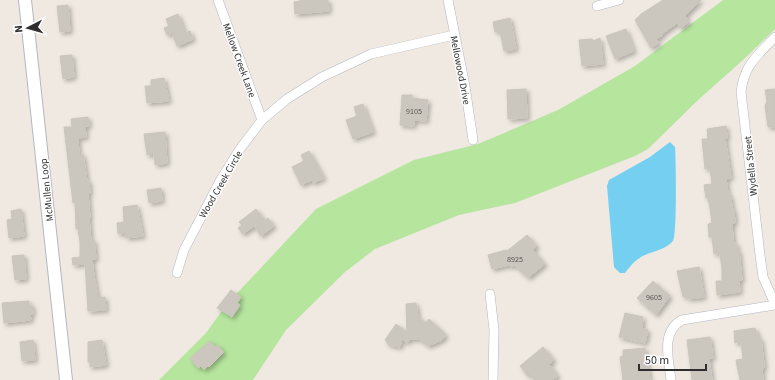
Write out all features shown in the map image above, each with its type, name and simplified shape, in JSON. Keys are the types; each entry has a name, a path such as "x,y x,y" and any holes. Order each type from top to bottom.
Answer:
{"street":[{"name":"McMullen Loop","path":"25,0 66,380"},
{"name":"Mellow Creek Lane","path":"218,0 262,120"},
{"name":"Mellowood Drive","path":"448,0 465,86 473,140"},
{"path":"597,6 619,0"},
{"name":"Wood Creek Circle","path":"177,273 184,250 220,181 240,149 262,120 287,99 322,77 371,54 454,35"},
{"name":"Wydella Street","path":"671,380 667,341 670,330 674,324 682,320 775,305 763,277 741,92 742,78 748,67 775,37"},
{"path":"490,294 494,330 493,380"}],"green space":[{"path":"723,0 775,0 775,29 697,101 648,149 635,156 515,203 459,215 375,249 345,272 286,330 253,380 159,380 206,333 226,305 316,209 414,160 478,144 558,110 635,66"}],"water":[{"path":"670,142 675,147 676,180 676,212 673,241 663,248 634,262 625,273 620,273 614,267 607,186 609,180 650,157"}],"building":[{"path":"304,0 328,0 329,11 295,14 294,2"},
{"path":"663,0 701,0 685,16 689,22 680,28 677,23 656,39 659,43 651,48 635,20 641,14"},
{"path":"68,5 70,31 60,32 57,6"},
{"path":"178,14 185,33 190,31 193,39 177,46 172,33 167,35 164,28 169,26 166,19"},
{"path":"510,18 516,49 504,51 500,31 495,32 493,22"},
{"path":"626,29 634,51 615,59 606,36"},
{"path":"600,38 603,64 582,66 579,40 592,39 593,41"},
{"path":"72,55 74,77 63,79 60,56"},
{"path":"164,78 169,101 147,103 145,86 151,86 151,80"},
{"path":"526,89 527,118 508,119 507,90"},
{"path":"775,89 775,127 768,127 765,106 767,101 765,90"},
{"path":"402,95 412,95 412,98 428,100 426,121 414,120 414,126 400,125"},
{"path":"363,104 373,132 353,139 346,120 357,116 354,107"},
{"path":"88,117 89,126 85,126 86,137 78,138 79,155 83,154 87,181 89,181 90,193 88,193 91,241 94,240 96,259 92,259 94,276 98,298 105,297 106,310 88,311 85,264 73,265 72,258 80,257 80,242 78,229 76,229 75,202 73,203 64,127 72,127 71,119"},
{"path":"726,126 727,138 725,138 731,178 726,178 728,194 730,194 733,211 734,210 735,223 732,223 733,239 734,244 737,244 737,251 739,251 742,280 739,280 740,292 717,295 716,281 722,281 722,270 720,253 714,254 712,237 709,237 708,224 712,223 708,198 706,198 704,185 712,184 710,168 705,169 702,139 708,139 707,129"},
{"path":"165,132 167,163 155,165 154,154 147,155 144,134"},
{"path":"309,151 324,178 313,183 312,180 301,185 292,167 304,161 301,155"},
{"path":"161,188 162,201 149,203 147,190"},
{"path":"137,205 143,236 126,238 126,233 118,234 117,223 124,222 123,207"},
{"path":"21,209 24,236 9,238 7,220 12,219 11,211"},
{"path":"256,209 265,221 268,218 274,226 261,236 254,226 243,234 238,228 242,225 239,222"},
{"path":"527,235 537,246 533,250 545,264 528,278 514,265 511,267 509,265 492,269 488,255 507,251"},
{"path":"24,255 26,279 15,280 12,256"},
{"path":"699,267 704,297 688,299 688,296 683,297 677,271"},
{"path":"653,281 670,296 656,315 637,298"},
{"path":"231,290 241,297 237,303 240,305 232,317 217,308"},
{"path":"29,301 29,305 32,305 33,314 30,314 31,320 4,323 2,303"},
{"path":"416,303 418,317 426,323 429,319 446,335 442,340 428,346 419,339 410,339 407,343 402,339 400,347 389,345 385,340 396,324 407,332 406,304"},
{"path":"625,313 643,317 642,328 648,330 645,343 619,337"},
{"path":"755,328 759,339 761,339 764,364 764,368 762,368 763,380 740,380 736,360 743,359 741,342 735,343 734,331"},
{"path":"710,337 713,358 709,358 712,380 692,380 687,340"},
{"path":"33,340 35,360 22,361 20,342"},
{"path":"102,340 106,365 90,367 90,362 88,362 88,342"},
{"path":"210,341 215,347 217,345 224,352 204,370 201,366 198,368 190,358"},
{"path":"543,347 554,360 549,364 558,376 552,380 535,380 530,374 528,376 520,366"},
{"path":"645,348 650,380 623,380 620,357 623,356 623,350"}]}
